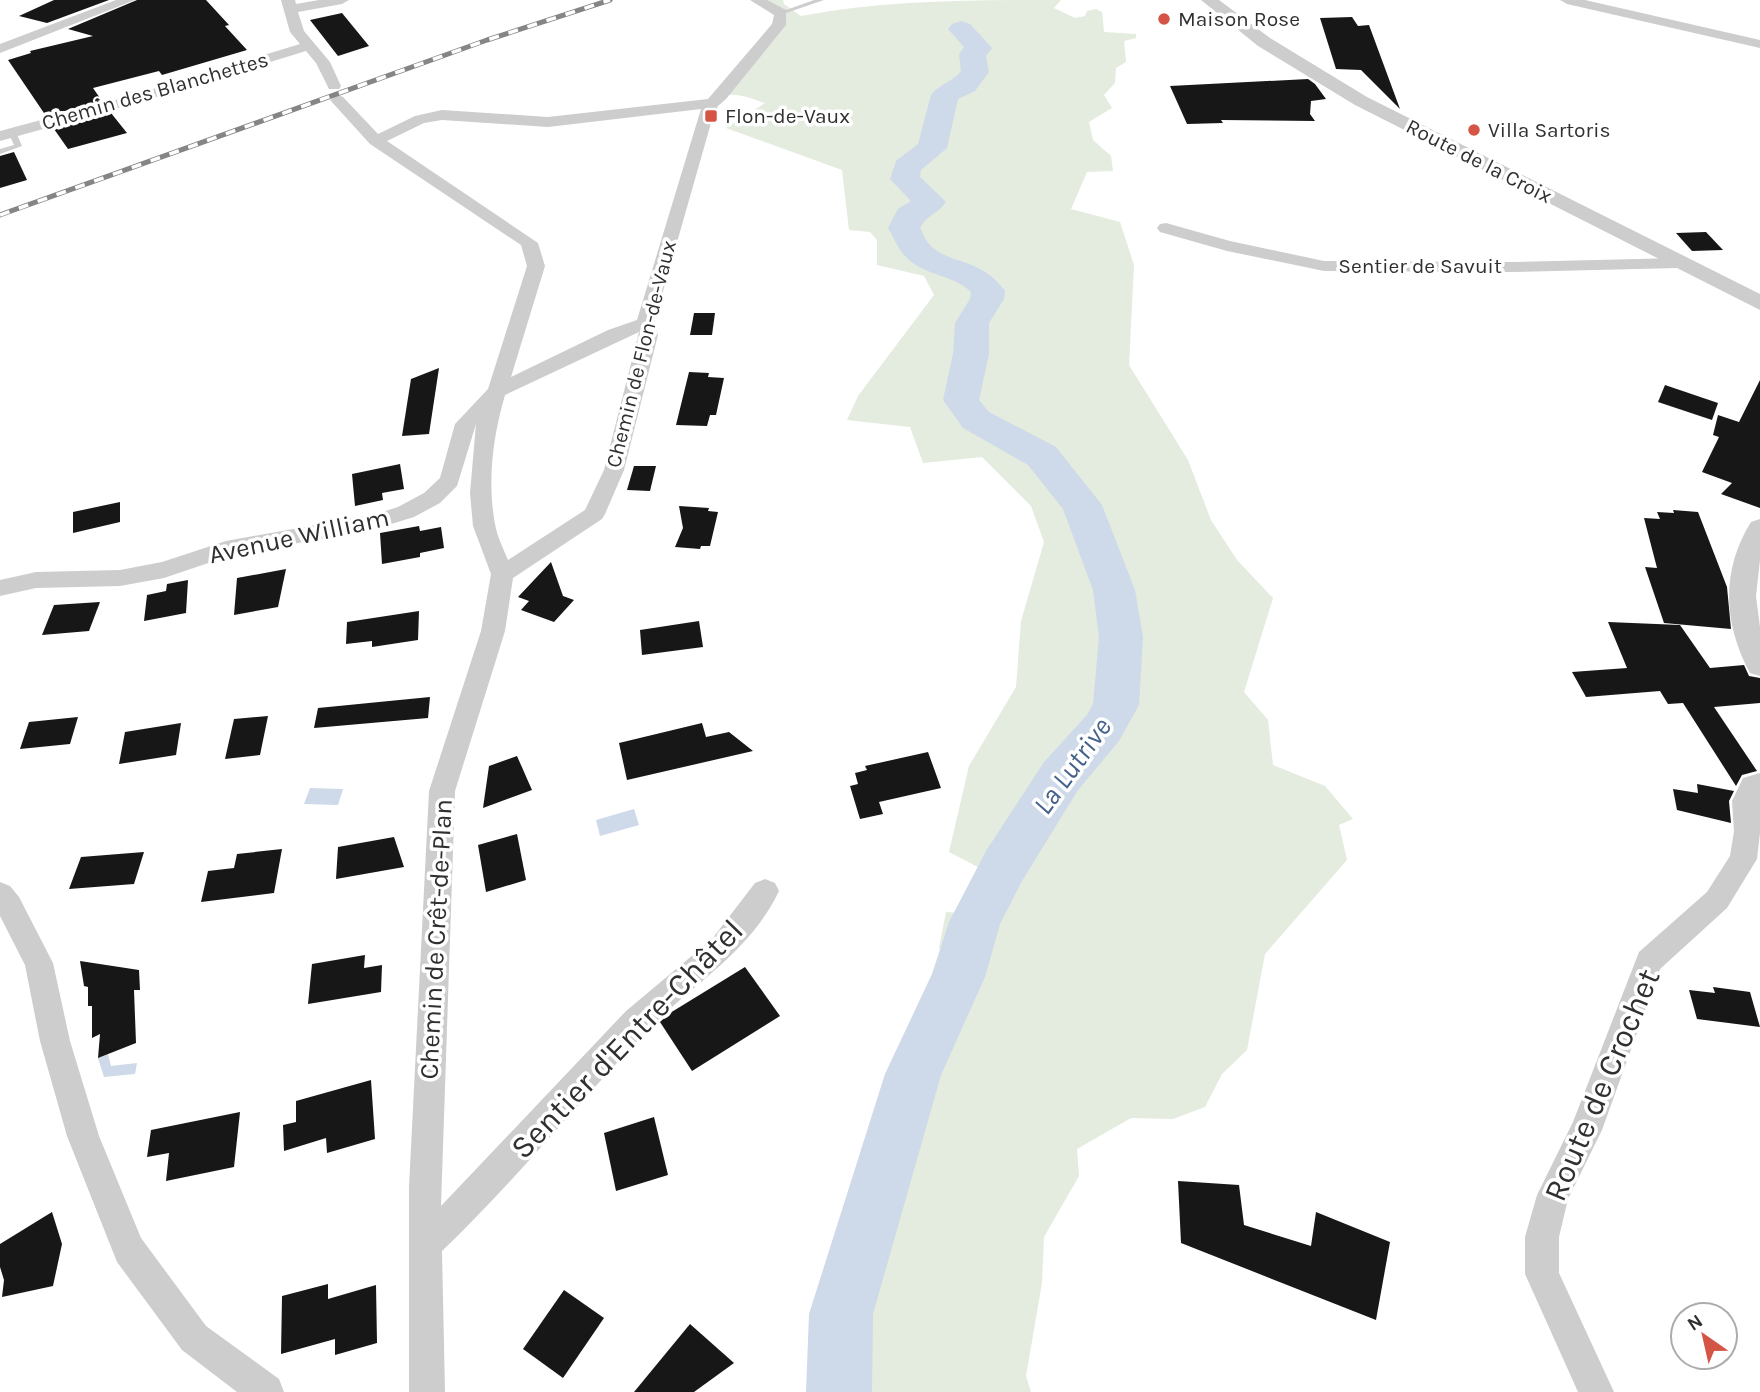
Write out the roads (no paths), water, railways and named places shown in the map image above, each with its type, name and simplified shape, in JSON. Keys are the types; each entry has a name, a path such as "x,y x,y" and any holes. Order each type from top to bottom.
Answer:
{"street":[{"path":"0,49 128,0"},
{"path":"289,5 342,0"},
{"path":"757,0 781,13"},
{"name":"Route de la Croix","path":"1209,0 1273,48 1361,101 1760,303"},
{"path":"1567,0 1760,44"},
{"name":"Chemin de Crêt-de-Plan","path":"289,5 297,32 323,62 336,93 376,141 529,243 536,267 485,429 481,493 484,527 502,574 493,631 442,790 425,1187 428,1392"},
{"name":"Chemin de Flon-de-Vaux","path":"502,574 594,514 614,470 649,335 645,323 705,116 712,103 721,96 779,25 781,13"},
{"name":"Chemin des Blanchettes","path":"6,134 123,102 310,45"},
{"path":"376,141 420,119 442,115 548,122 712,103"},
{"name":"Sentier de Savuit","path":"1166,228 1227,246 1324,266 1497,267 1678,263"},
{"name":"Avenue William","path":"0,588 36,580 120,578 164,570 226,549 378,521 406,512 432,498 450,481 465,424 496,392 615,334 645,323"},
{"path":"1757,539 1741,573 1744,622 1760,665"},
{"name":"Route de Crochet","path":"1596,1392 1542,1274 1542,1237 1553,1195 1586,1130 1649,961 1717,900 1743,859 1752,792"},
{"name":"Sentier d'Entre-Châtel","path":"426,1244 475,1198 636,1021 722,948 765,891"},
{"path":"0,894 39,963 55,1041 83,1136 129,1250 194,1338 266,1392"}],"lane":[{"path":"781,13 821,0"},
{"path":"0,152 18,146 6,134"}],"water":[{"path":"310,788 343,789 338,805 304,804"},
{"path":"634,809 639,825 600,836 596,820"},
{"path":"108,1054 111,1066 137,1063 135,1074 104,1077 98,1058"}],"waterway":[{"name":"La Lutrive","path":"839,1392 841,1314 913,1074 958,977 975,922 1004,866 1061,776 1103,728 1116,705 1121,637 1114,590 1082,505 1042,456 976,420 961,400 971,354 972,323 987,299 988,291 972,276 927,258 912,244 904,228 909,216 931,202 905,179 907,167 932,148 945,95 965,85 975,72 972,54 979,48 961,29"}],"railway":[{"path":"0,215 487,40 610,0"}],"place":[{"name":"Maison Rose","path":"1164,19"},
{"name":"Flon-de-Vaux","path":"711,116"},
{"name":"Villa Sartoris","path":"1474,130"}]}
